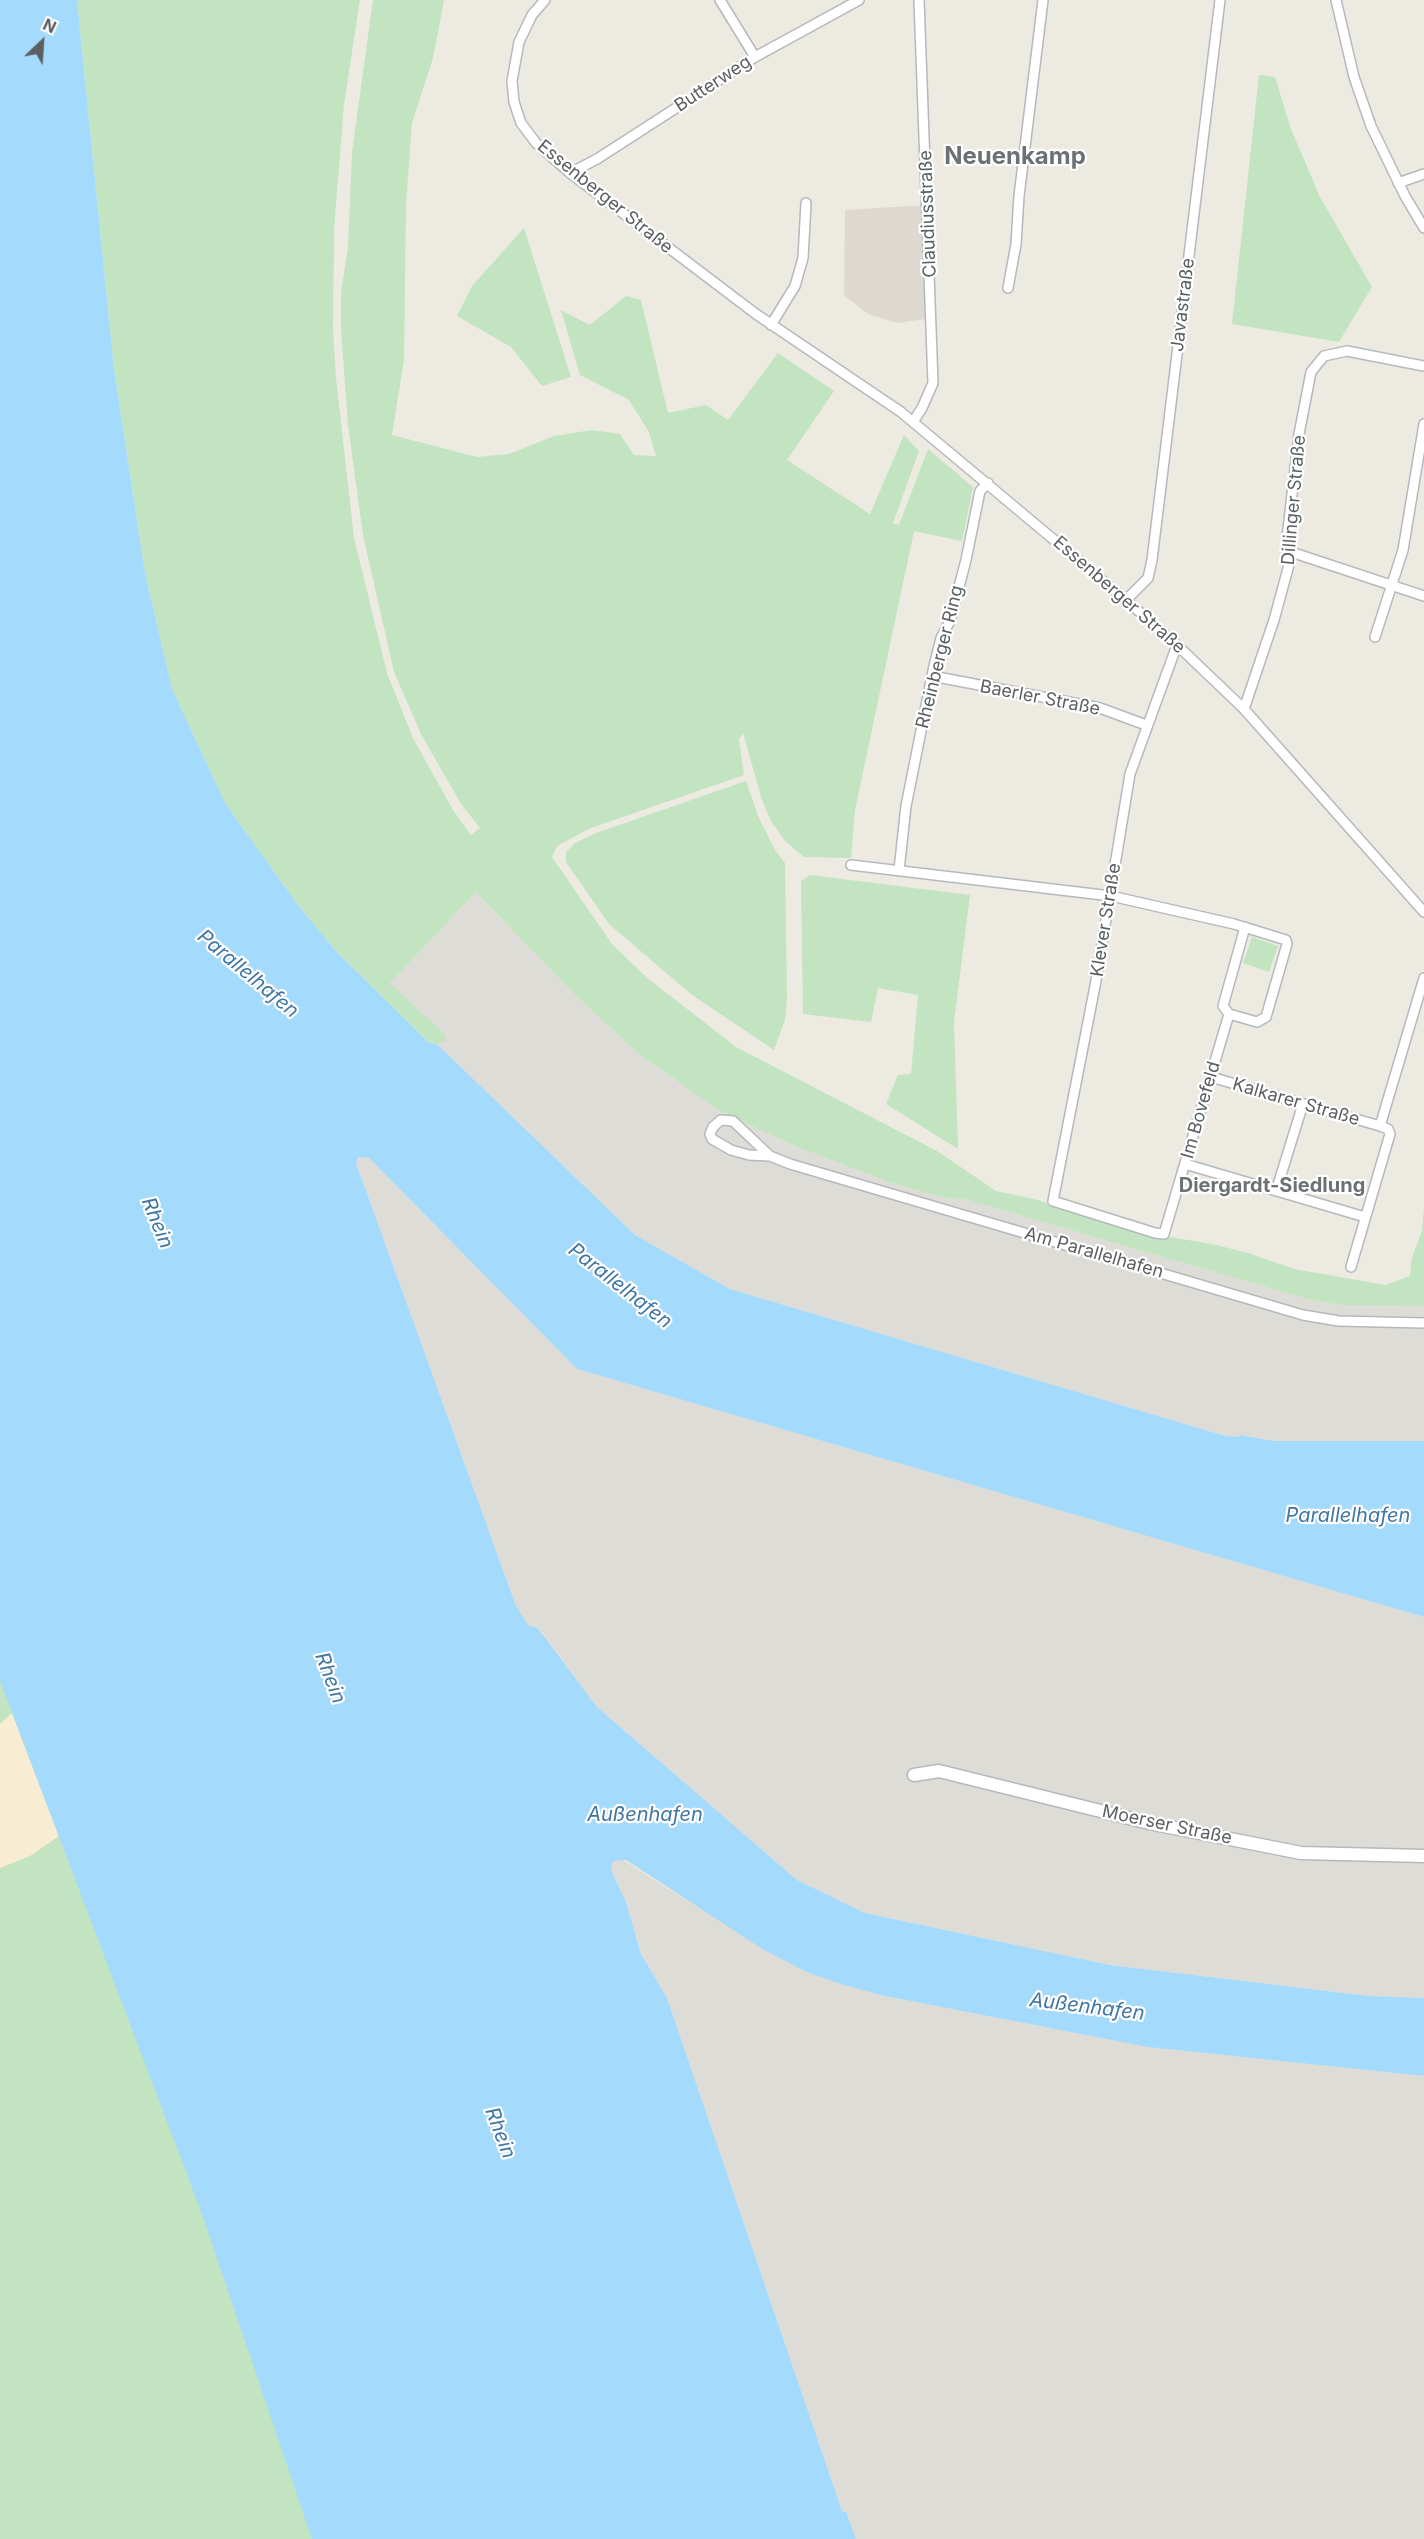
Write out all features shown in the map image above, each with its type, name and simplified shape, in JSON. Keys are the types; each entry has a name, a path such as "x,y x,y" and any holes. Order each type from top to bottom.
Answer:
{"street":[{"name":"Essenberger Straße","path":"544,0 532,15 519,42 512,81 514,102 521,123 536,143 570,173 771,325 913,422 1126,600 1244,709 1424,912"},
{"path":"720,0 755,57"},
{"name":"Butterweg","path":"570,173 597,159 755,57 859,0"},
{"name":"Claudiusstraße","path":"913,422 933,383 933,330 919,0"},
{"path":"1008,288 1016,244 1019,196 1042,0"},
{"name":"Javastraße","path":"1126,600 1148,578 1152,560 1220,0"},
{"path":"1336,0 1354,77 1371,126 1398,183 1424,228"},
{"path":"1398,183 1424,174"},
{"path":"771,325 795,286 803,258 806,203"},
{"name":"Dillinger Straße","path":"1244,709 1274,621 1291,552 1287,538 1299,434 1311,372 1324,356 1347,351 1424,366"},
{"path":"1375,637 1403,550 1424,424"},
{"name":"Rheinberger Ring","path":"899,870 906,806 932,676 941,638 950,621 966,560 980,491 988,483"},
{"path":"1291,552 1424,596"},
{"name":"Klever Straße","path":"1053,1201 1093,998 1128,783 1146,725 1177,645"},
{"name":"Baerler Straße","path":"932,676 1100,708 1146,725"},
{"path":"851,865 1111,896 1245,927 1286,940 1287,944 1266,1017 1257,1022 1229,1014"},
{"name":"Im Bovefeld","path":"1053,1201 1164,1234 1229,1014 1222,1006 1245,927"},
{"path":"1351,1268 1390,1134 1388,1130 1380,1126 1424,978"},
{"name":"Kalkarer Straße","path":"1211,1077 1380,1126"},
{"path":"1276,1191 1302,1104"},
{"name":"Am Parallelhafen","path":"770,1156 733,1121 721,1120 713,1127 710,1134 716,1143 749,1155 770,1156 790,1164 1303,1315 1362,1323 1424,1323"},
{"path":"1185,1164 1365,1218"},
{"name":"Moerser Straße","path":"914,1775 939,1771 1149,1823 1301,1853 1424,1856"}],"shaded area":[{"path":"927,205 933,318 897,323 868,314 844,295 845,210"},
{"path":"476,892 575,995 640,1055 720,1111 797,1147 892,1183 946,1198 964,1199 1311,1300 1341,1305 1424,1306 1424,1441 1274,1441 1240,1435 1239,1437 1222,1435 730,1289 635,1235 437,1044 441,1041 390,983"},
{"path":"358,1157 369,1158 577,1369 1424,1617 1424,1998 1369,1996 1110,1965 865,1913 797,1880 597,1707 539,1628 528,1625 516,1606 356,1163"},
{"path":"622,1859 807,1972 880,1995 1149,2047 1424,2076 1424,2539 856,2539 846,2512 842,2511 667,1998 641,1954 626,1902 612,1872 611,1865 614,1861"}],"green space":[{"path":"77,0 360,0 344,104 334,229 333,330 336,378 354,538 387,673 413,738 453,810 471,835 480,828 461,804 421,734 394,672 363,535 348,425 341,330 341,293 348,247 352,152 373,0 444,0 433,58 412,123 406,203 404,360 392,435 477,457 509,454 554,436 592,430 620,434 634,455 656,456 649,432 629,400 580,375 561,310 590,325 626,296 641,300 668,413 706,405 728,420 778,353 834,391 787,460 870,514 904,435 919,451 893,523 899,525 928,449 973,487 962,541 914,531 855,810 851,858 804,857 785,841 771,821 762,800 743,733 739,739 744,775 591,828 557,846 552,857 612,944 646,977 736,1047 937,1151 996,1191 1034,1199 1163,1240 1171,1237 1216,1245 1294,1269 1385,1285 1410,1276 1412,1257 1422,1231 1424,1208 1424,1306 1341,1305 1311,1300 964,1199 946,1198 892,1183 797,1147 720,1111 640,1055 575,995 476,892 390,983 445,1035 446,1040 437,1044 429,1043 334,949 298,905 225,803 172,689 145,573 114,369"},
{"path":"1259,75 1275,77 1291,129 1320,197 1372,287 1339,342 1232,324"},
{"path":"524,228 571,377 542,386 511,347 457,316 472,286"},
{"path":"746,781 758,816 775,850 785,863 787,998 785,1020 774,1050 692,995 609,924 566,862 566,852 575,843 593,834"},
{"path":"810,875 970,895 954,1022 958,1149 886,1104 898,1075 911,1074 918,995 878,988 871,1022 803,1014 801,881"},
{"path":"1252,937 1278,946 1269,972 1243,963"},
{"path":"0,1651 321,2539 0,2539"}],"sand":[{"path":"12,1713 59,1836 30,1856 0,1868 0,1724"}],"water":[{"path":"0,0 77,0 114,369 145,573 172,689 225,803 298,905 334,949 429,1043 437,1044 635,1235 730,1289 1222,1435 1239,1437 1240,1435 1274,1441 1424,1441 1424,1617 577,1369 369,1158 358,1157 356,1163 516,1606 528,1625 538,1628 597,1707 797,1880 865,1913 1110,1965 1369,1996 1424,1998 1424,2076 1148,2047 880,1995 841,1984 807,1972 764,1950 626,1860 614,1861 611,1865 612,1872 626,1902 641,1954 667,1998 842,2511 846,2512 856,2539 312,2539 202,2214 0,1681"}],"district":[{"name":"Neuenkamp","path":"1015,157"},
{"name":"Diergardt-Siedlung","path":"1272,1186"}],"water label":[{"name":"Parallelhafen","path":"248,974"},
{"name":"Rhein","path":"157,1223"},
{"name":"Parallelhafen","path":"620,1286"},
{"name":"Parallelhafen","path":"1348,1516"},
{"name":"Rhein","path":"330,1678"},
{"name":"Außenhafen","path":"645,1815"},
{"name":"Außenhafen","path":"1087,2007"},
{"name":"Rhein","path":"500,2133"}]}
